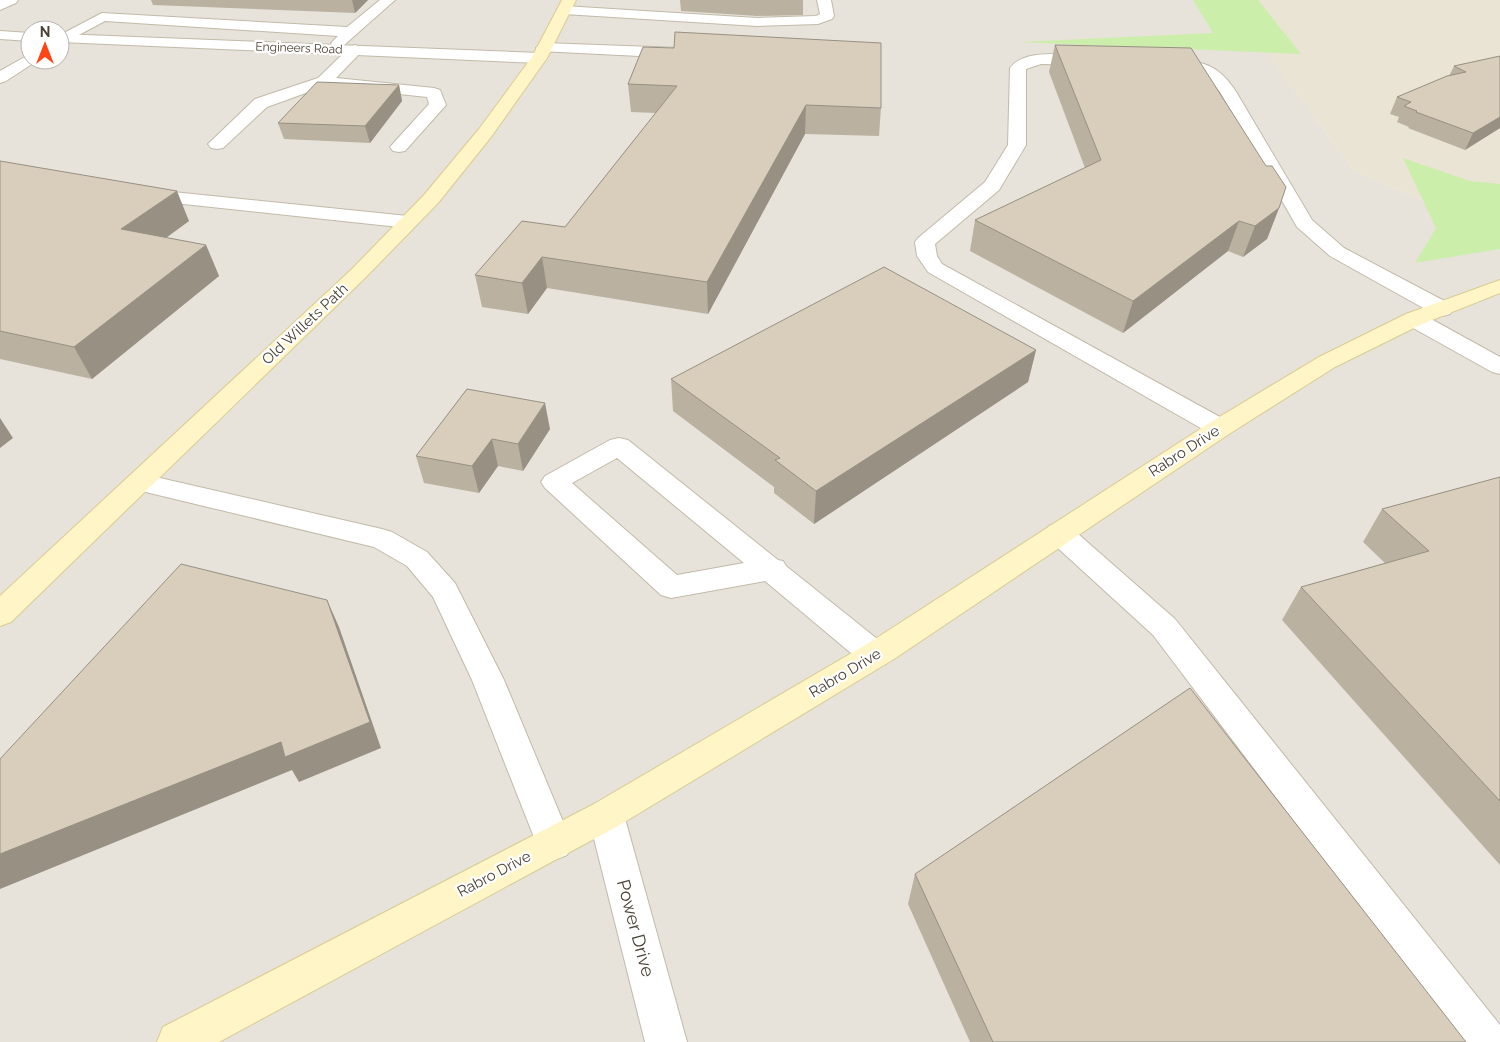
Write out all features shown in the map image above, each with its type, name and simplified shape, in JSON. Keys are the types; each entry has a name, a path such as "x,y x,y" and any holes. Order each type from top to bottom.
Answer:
{"main road":[{"name":"Old Willets Path","path":"0,614 359,272 431,199 485,133 541,53 566,5"},
{"name":"Rabro Drive","path":"178,1042 606,815 875,654 1220,428 1327,362 1428,314 1500,286"}],"street":[{"path":"0,6 11,0"},
{"path":"330,49 388,0"},
{"path":"566,5 757,22 818,20 827,16 824,0"},
{"path":"102,17 105,3"},
{"path":"70,35 102,17 351,32"},
{"path":"188,43 219,24"},
{"path":"0,35 20,36"},
{"name":"Engineers Road","path":"70,39 355,50 692,54"},
{"path":"217,144 261,103 324,80 355,50"},
{"path":"1105,61 1056,59 1031,61 1021,64 1018,68 1017,145 992,186 925,242 927,256 935,268 1220,428"},
{"path":"1154,62 1199,67 1214,74 1227,90 1304,223 1337,252 1428,314 1500,367"},
{"path":"0,78 20,65"},
{"path":"324,80 434,93 438,105 399,147"},
{"path":"130,193 408,222"},
{"path":"773,569 672,587 554,482 619,446 773,569 875,654"},
{"path":"138,482 382,539 417,559 445,591 483,671 554,843"},
{"path":"1059,533 1164,627 1487,1042"},
{"name":"Power Drive","path":"606,815 666,1042"}],"shaded area":[{"path":"0,0 1228,0 1355,172 1500,232 1500,1042 0,1042"},
{"path":"1228,0 1500,0 1500,232 1355,172"}],"green space":[{"path":"1193,0 1258,0 1301,54 1019,42 1213,33"},
{"path":"1403,158 1470,181 1500,184 1500,249 1415,263 1436,228"}],"building":[{"path":"675,32 881,43 881,108 806,105 707,282 542,257 522,283 475,275 522,221 565,227 677,86 628,84 643,47 674,48"},
{"path":"1055,45 1191,48 1266,166 1272,166 1286,187 1279,208 1255,226 1239,221 1133,301 975,220 1101,160"},
{"path":"1500,56 1500,117 1473,133 1416,112 1404,106 1411,102 1397,97 1447,76 1466,72 1454,66"},
{"path":"317,82 399,85 365,126 278,123"},
{"path":"0,161 177,191 121,229 206,245 74,347 0,331"},
{"path":"884,267 1036,350 816,491 775,460 780,458 671,379"},
{"path":"467,389 545,403 518,444 492,439 472,466 416,456"},
{"path":"1500,477 1500,801 1301,587 1429,551 1382,509"},
{"path":"181,564 327,600 370,722 285,757 281,742 0,854 0,759"},
{"path":"1190,688 1466,1042 993,1042 915,874"}]}
